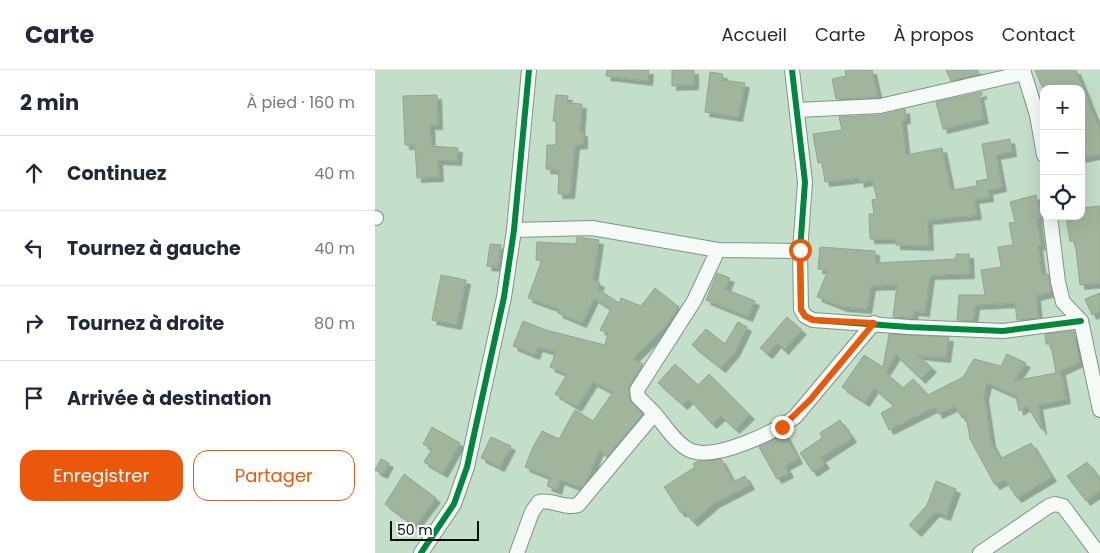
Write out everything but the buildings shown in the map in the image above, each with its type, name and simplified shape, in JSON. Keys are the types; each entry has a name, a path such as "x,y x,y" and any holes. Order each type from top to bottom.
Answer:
{"street":[{"path":"421,553 454,504 467,467 504,298 513,230 529,70"},
{"path":"792,70 805,182 800,250 801,310 805,316 813,320 1003,331 1081,321"},
{"path":"797,110 880,106 1023,72 1037,116 1040,133"},
{"path":"1050,220 1058,282 1063,302 1081,321 1100,410"},
{"path":"513,230 592,228 718,250 800,250"},
{"path":"718,250 694,301 637,390 638,397 682,444 693,452 728,448 748,442 782,427 795,417 874,323"},
{"path":"517,553 532,512 539,502 546,500 569,508 579,505 654,413"},
{"path":"980,553 1049,506 1055,504 1063,506 1098,553"}],"cycle path":[{"path":"421,553 454,504 467,467 504,297 514,230 529,70"},
{"path":"792,70 805,182 800,251 801,309 805,316 813,320 1003,331 1081,321"}],"route":[{"path":"782,427 795,417 874,323 813,320 805,316 801,310 800,250"}]}
